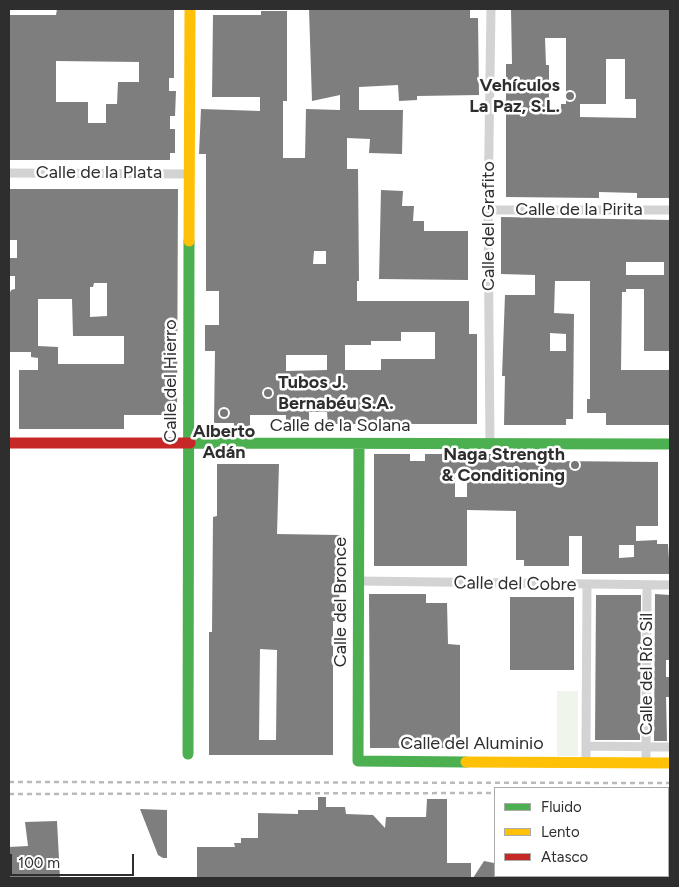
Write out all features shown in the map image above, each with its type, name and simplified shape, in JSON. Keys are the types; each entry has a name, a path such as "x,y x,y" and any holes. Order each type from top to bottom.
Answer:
{"street":[{"name":"Calle del Hierro","path":"188,754 190,9"},
{"name":"Calle del Grafito","path":"490,444 488,210 491,9"},
{"name":"Calle de la Plata","path":"9,173 189,174"},
{"name":"Calle de la Pirita","path":"488,210 670,210"},
{"name":"Calle de la Solana","path":"9,443 670,444"},
{"name":"Calle del Bronce","path":"358,761 359,444"},
{"name":"Calle del Cobre","path":"359,581 670,585"},
{"path":"586,762 587,585"},
{"name":"Calle del Río Sil","path":"646,763 647,585"},
{"path":"586,746 670,747"},
{"name":"Calle del Aluminio","path":"358,761 670,763"}],"shaded area":[{"path":"557,691 578,691 578,756 557,756"}],"building":[{"path":"57,9 174,9 174,78 169,78 169,91 176,91 175,116 170,116 170,129 175,129 175,153 170,153 170,160 9,160 9,15 56,15","holes":["56,61 139,62 139,82 118,82 117,104 106,104 106,123 88,123 88,102 56,102"]},
{"path":"309,9 470,9 470,18 478,18 479,95 417,96 417,100 399,101 398,85 359,87 359,110 403,110 402,154 369,153 370,139 347,138 347,169 358,169 359,281 357,281 357,301 469,301 469,334 477,334 477,424 328,424 327,412 309,412 309,423 286,423 286,415 250,415 250,427 234,427 234,423 214,423 215,351 205,351 205,325 219,325 219,291 206,291 206,154 199,154 201,109 260,111 260,97 212,97 213,15 261,15 261,11 287,11 287,101 283,101 283,158 305,158 306,109 340,110 340,95 312,101","holes":["314,251 326,251 326,264 313,264","401,332 435,332 435,359 381,359 381,370 345,370 345,345 371,345 371,341 401,341","286,355 327,355 327,370 286,371"]},
{"path":"511,9 669,9 670,198 637,198 637,193 599,192 599,198 506,197 506,64 512,64","holes":["545,38 566,38 566,104 561,104 561,108 549,108 549,65 546,65","606,59 625,59 625,99 636,99 636,118 580,117 580,104 606,104"]},
{"path":"9,189 178,189 177,415 124,415 124,429 19,429 19,370 38,370 38,358 31,357 31,352 9,352 9,296 11,290 15,289 15,276 10,276 10,258 17,258 17,240 9,240","holes":["94,283 107,283 107,316 90,317 90,287 93,287","38,299 72,299 73,336 124,336 124,364 58,364 58,347 38,346"]},
{"path":"381,190 403,191 402,206 414,206 413,221 424,221 424,231 468,231 468,280 379,279"},
{"path":"501,217 670,220 670,351 644,351 644,289 626,289 626,292 622,292 621,370 670,370 670,425 606,425 606,413 587,413 587,399 590,399 590,281 555,281 554,313 574,314 573,419 566,419 566,425 504,425 505,376 502,376 505,295 535,295 535,275 501,274","holes":["626,262 664,262 664,275 626,275","550,333 566,334 566,351 550,351"]},
{"path":"374,454 410,454 410,461 425,461 425,454 447,454 447,460 474,461 474,454 511,454 511,461 523,461 523,455 555,455 555,461 658,462 658,526 636,526 636,541 657,540 657,544 668,544 670,574 582,574 582,536 569,536 569,566 524,566 524,560 516,560 516,511 467,510 467,566 374,566","holes":["455,473 467,473 467,497 455,497","619,545 634,545 634,557 619,558"]},
{"path":"217,464 279,464 277,534 340,535 339,621 333,621 333,755 209,755 209,632 212,632 213,517 217,516","holes":["260,649 277,650 276,740 259,740"]},
{"path":"369,594 426,594 426,603 447,603 448,644 460,645 460,748 370,748"},
{"path":"655,594 670,595 670,660 666,660 666,677 670,677 670,697 666,697 667,741 654,741"},
{"path":"596,595 641,595 640,740 595,740"},
{"path":"510,597 574,597 574,670 510,670"},
{"path":"318,797 326,797 326,807 345,807 346,814 373,815 385,828 386,817 426,817 427,799 447,799 447,863 471,863 471,878 197,878 197,847 235,847 234,843 241,843 241,838 258,838 258,813 298,814 298,810 318,810"},
{"path":"140,809 167,810 167,858 158,855"},
{"path":"57,821 60,878 10,878 9,847 28,846 25,822"},
{"path":"484,861 494,863 494,878 473,878"}],"railway":[{"path":"9,782 670,783"},
{"path":"9,794 494,793"}],"traffic: fast":[{"path":"188,754 189,241"},
{"path":"190,443 670,444"},
{"path":"359,444 358,761 466,762"}],"traffic: slow":[{"path":"189,241 190,9"},
{"path":"466,762 670,763"}],"traffic: jam":[{"path":"9,443 190,443"}],"place":[{"name":"Vehículos La Paz, S.L.","path":"570,96"},
{"name":"Tubos J. Bernabéu S.A.","path":"268,393"},
{"name":"Alberto Adán","path":"224,413"},
{"name":"Naga Strength & Conditioning","path":"575,465"}]}
